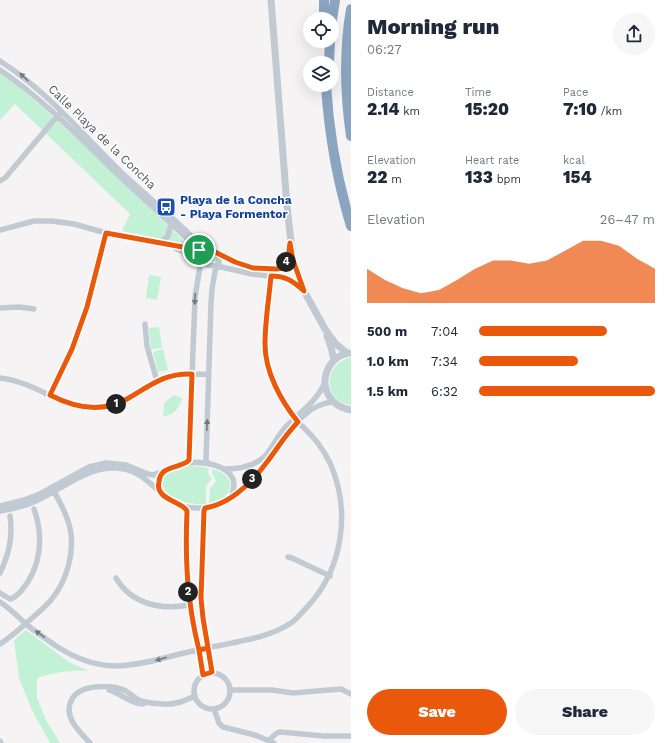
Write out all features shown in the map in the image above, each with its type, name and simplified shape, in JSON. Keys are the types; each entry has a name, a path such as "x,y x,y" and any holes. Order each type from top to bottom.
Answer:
{"highway":[{"path":"324,0 324,12"},
{"path":"333,12 335,0"},
{"path":"351,9 347,44 346,76 351,136"},
{"path":"326,92 327,113 333,152 338,179 351,226"},
{"path":"330,92 331,114 336,152 351,214"}],"street":[{"path":"271,0 290,243 293,260 304,291 325,329 336,344 349,353"},
{"name":"Calle Playa de la Concha","path":"0,61 18,73 170,223 201,250"},
{"name":"Calle Playa de la Concha","path":"0,70 59,114 122,172 201,250"},
{"path":"0,181 5,178 59,114"},
{"path":"0,230 34,221 74,224 106,233 168,246 218,253 235,262 253,268 272,269 282,268 285,265 288,259 290,243"},
{"path":"160,244 168,236 170,223"},
{"path":"50,395 72,349 87,307 106,233"},
{"path":"168,246 200,260 207,265 252,274 288,278 304,291"},
{"path":"186,463 189,458 195,296 201,250"},
{"path":"208,463 206,458 212,289 217,266 220,260 218,253"},
{"path":"0,602 26,624 70,654 82,660 108,666 136,665 256,638 281,628 291,622 315,598 330,576 339,552 343,524 341,492 330,461 318,444 296,421 276,386 268,367 265,345 272,269"},
{"path":"0,308 19,307 34,309"},
{"path":"145,324 147,346 157,381"},
{"path":"325,329 334,360"},
{"path":"0,511 24,506 90,471 108,468 125,469 134,473 154,486 168,499 186,508 205,508 215,506 231,497 256,475 296,421 320,394 325,383 327,371 334,360 349,353"},
{"path":"0,378 22,382 64,403 82,407 100,408 127,399 148,385 178,374 208,374"},
{"path":"325,383 329,397 342,408 351,410"},
{"path":"224,469 234,469 247,466 258,461 266,455 284,429 318,406 326,402 334,402"},
{"path":"0,506 40,494 89,467 106,463 126,465 153,475 166,471 179,464 198,462 208,463 224,469 229,473 233,479 234,489 231,497"},
{"path":"161,493 159,479 166,471"},
{"path":"0,644 26,624 50,601 56,594 65,578 71,540 70,529 63,506 54,491"},
{"path":"186,508 189,605 203,675"},
{"path":"205,508 201,598 212,672"},
{"path":"0,593 10,599 13,599 26,584 36,564 40,543 40,532 39,522 34,509"},
{"path":"0,573 11,543 12,528 10,516"},
{"path":"288,557 330,576"},
{"path":"116,578 129,594 150,605 168,608 189,605"},
{"path":"212,672 221,675 228,681 230,690 226,703 214,709 202,706 195,696 196,684 203,675 212,672"},
{"path":"90,743 73,724 68,712 69,703 74,695 83,690 94,687 116,688 126,691 141,701 155,704 173,704 195,696"},
{"path":"230,690 272,690 293,693 341,689 351,694"},
{"path":"214,709 219,723 223,727 255,735 272,742 277,733 280,732 324,736 351,736"}],"green space":[{"path":"0,72 13,81 95,155 186,244 122,231 130,214 15,104 0,120"},
{"path":"206,251 216,254 217,261 208,262 203,258 203,253"},
{"path":"149,275 161,277 157,300 146,298"},
{"path":"159,327 162,348 151,349 149,328"},
{"path":"163,349 168,370 158,372 153,352"},
{"path":"351,357 351,405 342,402 335,397 331,390 330,382 331,374 335,367 342,361"},
{"path":"174,395 182,398 180,405 176,411 170,415 163,416 164,403"},
{"path":"193,466 209,468 208,473 212,479 206,486 206,504 178,500 169,494 164,488 162,481 167,474 177,469"},
{"path":"212,469 221,472 227,477 230,482 230,487 228,493 224,497 209,504 210,489 216,481 212,473"},
{"path":"26,630 69,662 89,671 63,672 37,678 37,698 47,722 60,743 50,743 32,710 19,678 14,640"}],"place":[{"name":"Playa de la Concha - Playa Formentor","path":"166,207"}],"route":[{"path":"199,250 168,246 106,233 87,307 72,349 50,395 64,403 82,407 100,408 127,399 148,385 167,377 178,374 192,374 189,460 186,463 170,468 160,476 158,482 161,493 168,499 186,508 187,511 186,528 189,605 199,650 208,648 212,672 203,675 199,650 208,648 201,598 204,511 205,508 224,502 246,485 267,462 281,441 298,422 291,413 276,386 268,367 265,345 266,320 271,276 288,278 304,291 293,260 290,243 288,259 282,268 277,269 253,268 235,262 215,251 204,248 199,250"}]}
